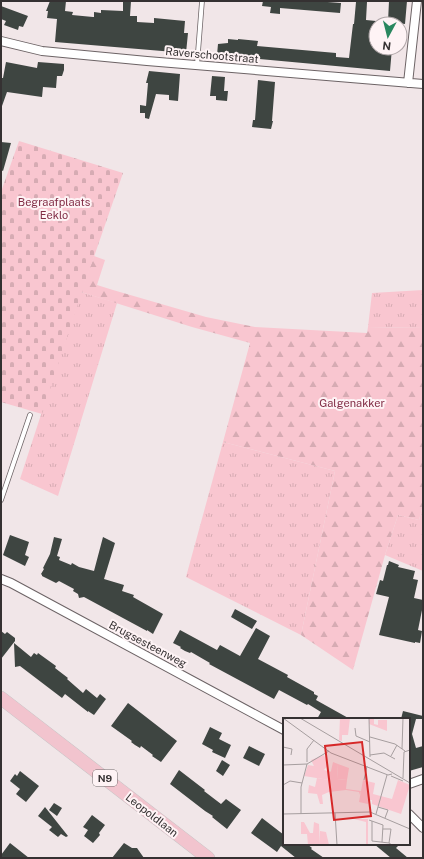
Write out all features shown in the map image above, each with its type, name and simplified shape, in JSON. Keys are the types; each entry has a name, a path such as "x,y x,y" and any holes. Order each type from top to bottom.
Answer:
{"main road":[{"name":"Leopoldlaan","path":"1,698 208,858"}],"street":[{"path":"408,83 417,1"},
{"name":"Raverschootstraat","path":"1,41 42,50 423,84"},
{"name":"Brugsesteenweg","path":"1,579 283,729"},
{"path":"410,784 423,779"},
{"path":"410,815 423,828"}],"lane":[{"path":"197,65 202,1"},
{"path":"1,500 30,416"}],"green space":[{"name":"Begraafplaats Eeklo","path":"19,141 123,173 78,303 42,414 1,402 1,189"},
{"name":"Galgenakker","path":"94,256 105,260 97,285 206,317 255,327 367,333 368,327 423,328 423,505 419,520 398,515 385,555 353,670 301,635 335,471 223,442 250,343 192,327 81,292"},
{"path":"423,290 423,328 368,327 372,293"},
{"path":"81,292 117,303 58,496 20,479"},
{"path":"223,442 335,471 301,635 186,577"},
{"path":"423,505 423,571 385,555 398,515 419,520"}],"building":[{"path":"50,1 66,1 65,11 73,12 72,15 94,17 94,12 101,13 101,10 123,11 123,1 131,1 130,16 137,16 137,22 154,23 154,18 185,21 184,33 188,33 186,53 55,42 57,19 47,18 48,11 46,11"},
{"path":"263,1 314,1 341,3 340,13 280,8 280,14 270,13 271,7 262,6"},
{"path":"389,1 407,1 406,16 388,16"},
{"path":"356,2 367,2 366,20 368,20 368,56 391,56 390,71 217,55 218,44 228,43 228,39 238,39 258,41 257,46 336,53 336,57 349,58"},
{"path":"1,6 28,16 23,27 19,26 18,30 4,25 6,21 1,19"},
{"path":"6,62 37,68 38,62 64,64 64,70 62,76 57,76 56,88 43,87 42,97 7,92 1,106 1,78 3,78"},
{"path":"149,71 180,74 178,101 169,100 169,95 156,94 149,119 145,118 145,113 140,113 140,105 146,106 148,83 146,83"},
{"path":"212,76 225,77 224,91 228,91 227,101 216,100 216,96 210,96"},
{"path":"258,80 275,82 273,121 271,129 252,127 253,120 255,120"},
{"path":"1,142 11,143 3,171 1,170"},
{"path":"10,535 29,542 25,555 29,557 25,566 3,555"},
{"path":"54,537 62,539 57,556 60,557 59,560 94,571 103,537 115,543 104,579 124,585 122,591 134,595 133,597 163,614 153,634 84,597 79,598 78,594 73,591 74,589 59,581 56,583 42,576 41,574 50,554"},
{"path":"389,561 399,565 398,567 415,571 413,579 418,580 414,598 423,600 418,630 422,631 420,643 379,635 389,597 376,594 380,580 383,581"},
{"path":"235,609 257,621 252,629 231,617"},
{"path":"256,628 270,636 258,659 288,675 287,677 314,692 314,694 318,696 316,700 348,718 318,718 321,712 308,704 307,705 279,690 274,699 173,643 180,630 217,650 220,645 240,656"},
{"path":"1,631 5,634 7,632 15,638 15,641 1,659"},
{"path":"14,643 31,657 34,653 37,655 38,653 56,666 55,668 83,693 86,689 97,698 100,694 106,699 94,715 65,694 62,698 20,666 15,667"},
{"path":"128,703 177,741 161,762 141,746 140,748 135,745 131,742 132,741 111,726"},
{"path":"403,711 423,716 423,719 416,719 412,734 416,748 423,746 423,767 410,771 410,718 401,718"},
{"path":"210,727 222,733 219,739 231,745 225,758 212,752 213,750 202,744"},
{"path":"249,746 265,754 259,766 243,758"},
{"path":"222,760 230,765 223,776 216,771"},
{"path":"179,770 221,804 226,799 241,810 227,829 212,817 213,816 170,784"},
{"path":"20,771 39,786 26,802 16,794 20,789 10,781 15,774 17,776"},
{"path":"54,803 62,808 57,816 49,810"},
{"path":"45,807 68,836 66,837 61,834 58,837 49,830 52,827 38,816"},
{"path":"92,815 105,825 99,833 100,835 93,843 84,836 88,830 83,827"},
{"path":"262,818 283,834 283,845 308,845 312,848 311,849 324,858 296,858 281,846 277,852 251,833"},
{"path":"10,843 29,858 1,858 1,855"},
{"path":"124,843 132,848 137,848 144,858 112,858"},
{"path":"375,845 399,845 396,848 408,858 391,858"}]}
